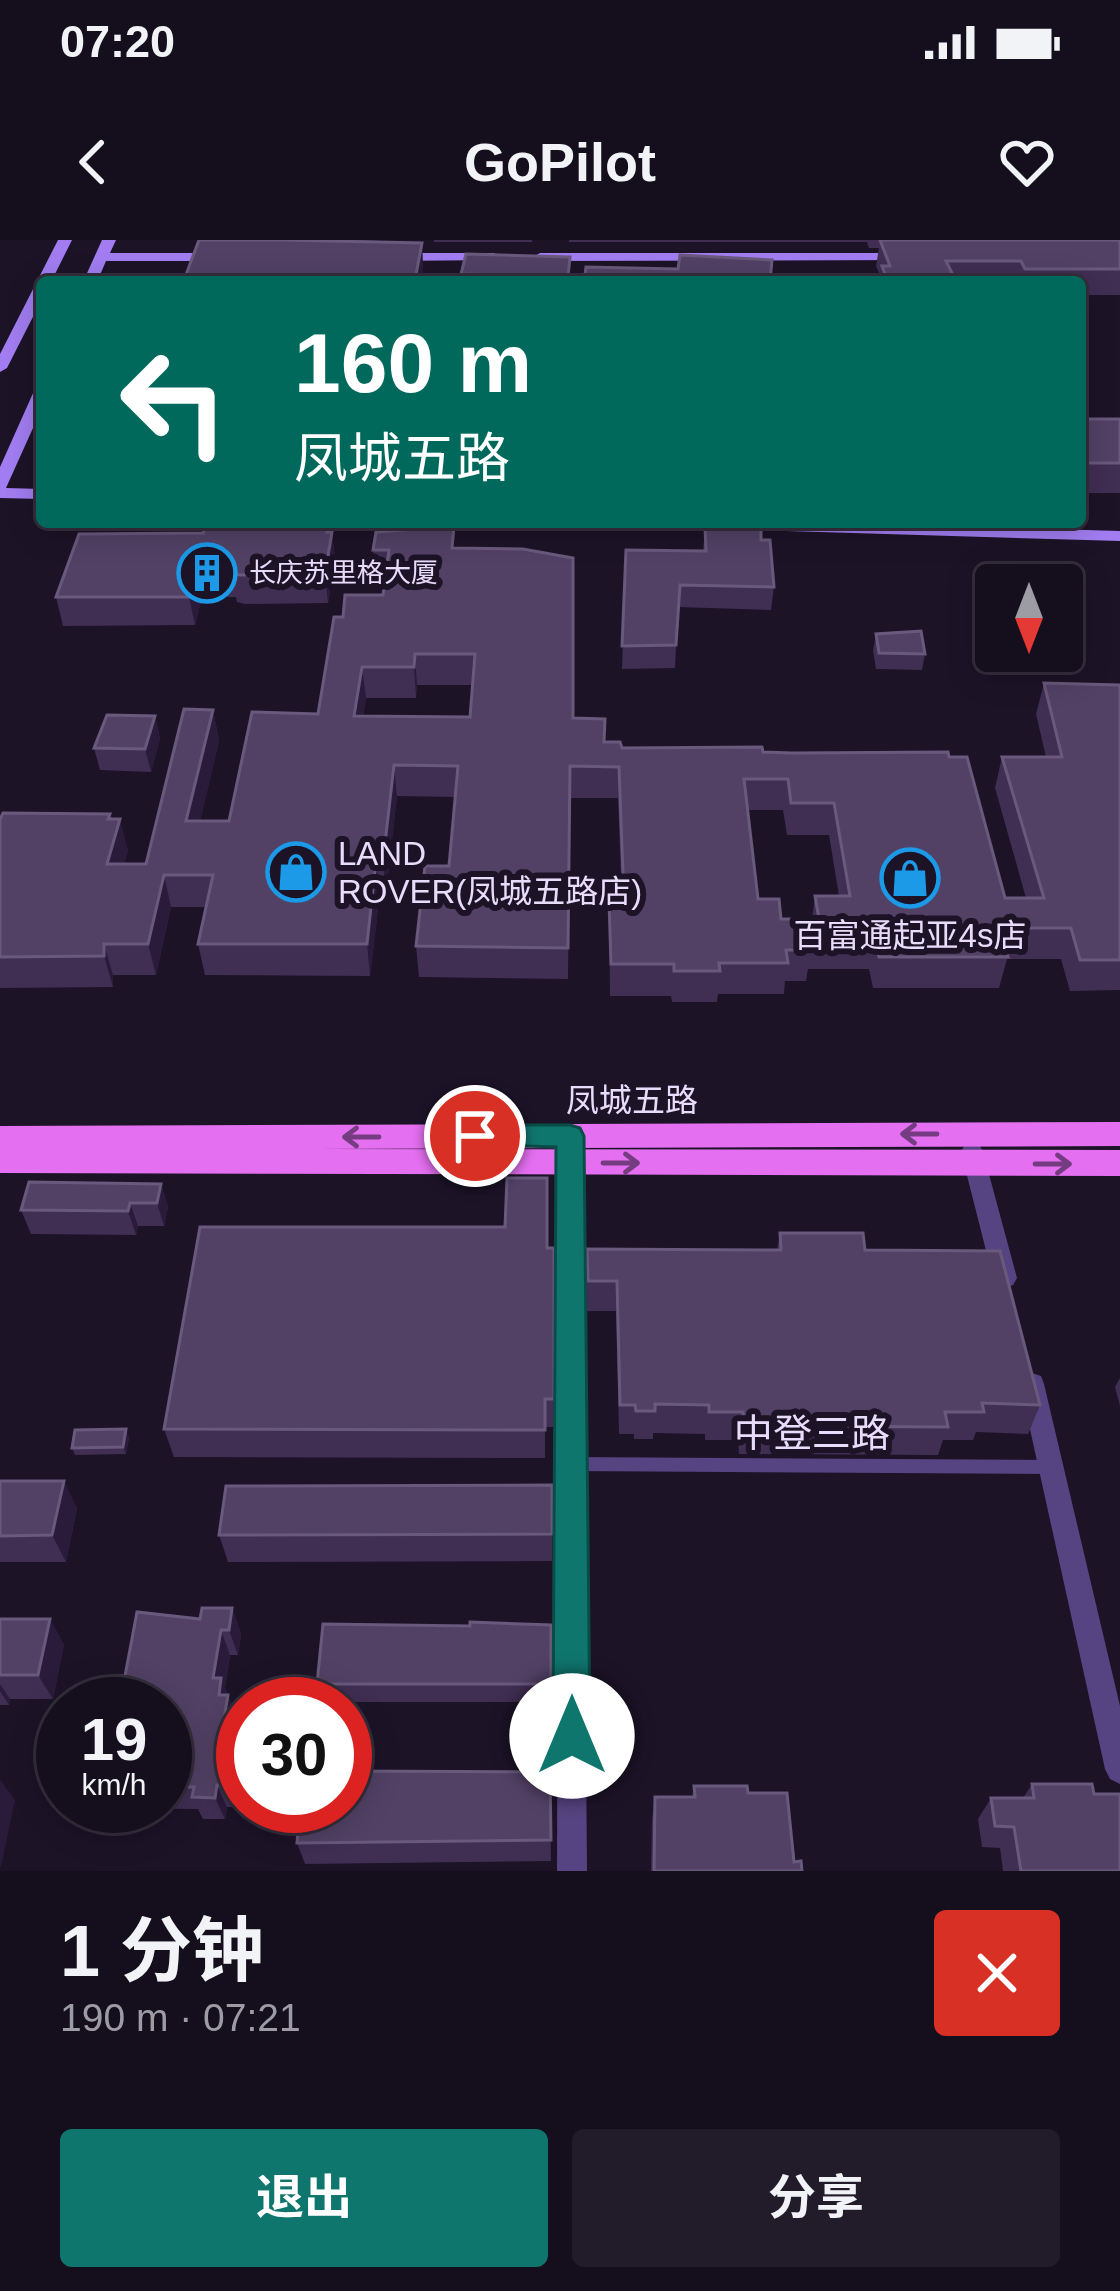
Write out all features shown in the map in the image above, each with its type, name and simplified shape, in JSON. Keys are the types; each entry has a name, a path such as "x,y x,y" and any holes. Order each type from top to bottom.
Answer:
{"main road":[{"name":"凤城五路","path":"972,1149 1120,1134"},
{"name":"凤城五路","path":"0,1138 571,1149 972,1149 1120,1163"},
{"name":"凤城五路","path":"0,1161 571,1149"}],"street":[{"path":"47,276 65,240"},
{"path":"93,276 109,240"},
{"path":"101,257 244,257"},
{"path":"362,257 504,257"},
{"path":"528,257 931,257"},
{"path":"0,368 36,298"},
{"path":"36,405 0,489 36,493"},
{"path":"0,504 36,505"},
{"path":"1086,525 1120,526"},
{"path":"851,528 1120,536"},
{"path":"571,1149 572,1871"},
{"path":"972,1149 1009,1294"},
{"path":"1026,1359 1120,1768"}],"lane":[{"name":"中登三路","path":"571,1465 1054,1467"}],"building":[{"path":"199,240 422,243 416,276 186,276"},
{"path":"880,240 1120,240 1120,269 1025,269 1021,261 946,261 954,276 886,276 882,266 890,266"},
{"path":"466,254 570,257 568,276 461,274"},
{"path":"680,255 772,260 771,276 585,276 586,267 678,269"},
{"path":"1086,419 1120,419 1120,463 1086,463"},
{"path":"205,528 328,528 332,532 325,574 240,575 232,574 233,568 196,568 189,597 56,597 79,534 203,533"},
{"path":"454,528 452,548 523,549 573,558 573,718 605,719 604,742 620,742 622,748 762,747 763,752 948,752 949,757 967,757 1005,898 1044,898 1002,757 1062,757 1044,683 1120,685 1120,960 1080,960 1071,928 1000,928 1008,957 879,957 875,938 809,938 811,950 786,950 788,963 719,963 720,971 674,971 674,964 611,964 609,901 624,901 619,767 570,766 568,948 416,946 425,866 449,866 458,766 394,765 367,944 198,944 213,875 164,875 148,944 104,944 104,956 0,957 3,813 110,814 108,819 120,819 107,864 146,864 184,709 213,710 186,821 229,821 252,712 318,714 334,617 343,617 345,595 383,595 389,550 373,550 376,532","holes":["415,654 475,654 470,717 354,716 362,667 414,667","744,779 788,779 791,803 834,803 850,896 815,896 819,919 781,919 779,899 758,899"]},
{"path":"705,528 761,528 761,540 770,540 774,587 680,585 676,645 622,646 626,550 706,551"},
{"path":"921,631 925,654 879,653 876,634"},
{"path":"107,715 155,716 145,749 94,748"},
{"path":"507,1178 547,1178 547,1248 554,1248 554,1399 545,1399 545,1430 164,1429 200,1227 505,1227"},
{"path":"29,1182 161,1184 157,1203 130,1203 128,1211 21,1210"},
{"path":"780,1233 863,1233 865,1250 1000,1251 1040,1405 982,1403 984,1412 945,1412 948,1427 744,1426 743,1412 709,1412 709,1405 655,1404 655,1411 636,1411 635,1405 620,1405 617,1281 588,1281 587,1249 781,1250"},
{"path":"126,1429 123,1447 72,1448 75,1430"},
{"path":"0,1481 64,1481 52,1535 0,1536"},
{"path":"552,1485 552,1534 219,1535 226,1486"},
{"path":"202,1608 232,1608 229,1630 221,1630 213,1678 215,1798 192,1797 192,1677 115,1677 125,1676 137,1612 200,1619"},
{"path":"0,1619 50,1619 38,1675 0,1675"},
{"path":"470,1622 551,1625 551,1684 372,1684 372,1677 318,1677 323,1624 470,1626"},
{"path":"372,1771 550,1772 551,1840 297,1843 298,1833 372,1833"},
{"path":"1032,1784 1092,1784 1094,1794 1120,1794 1120,1871 1021,1871 1014,1827 995,1826 991,1798 1034,1798"},
{"path":"694,1786 747,1786 748,1793 787,1793 794,1862 801,1861 802,1871 654,1871 655,1797 695,1797"}],"place":[{"name":"长庆苏里格大厦","path":"207,573"},
{"name":"LAND ROVER(凤城五路店)","path":"296,872"},
{"name":"百富通起亚4s店","path":"910,878"}],"route":[{"path":"475,1136 570,1136 572,1736"}]}
